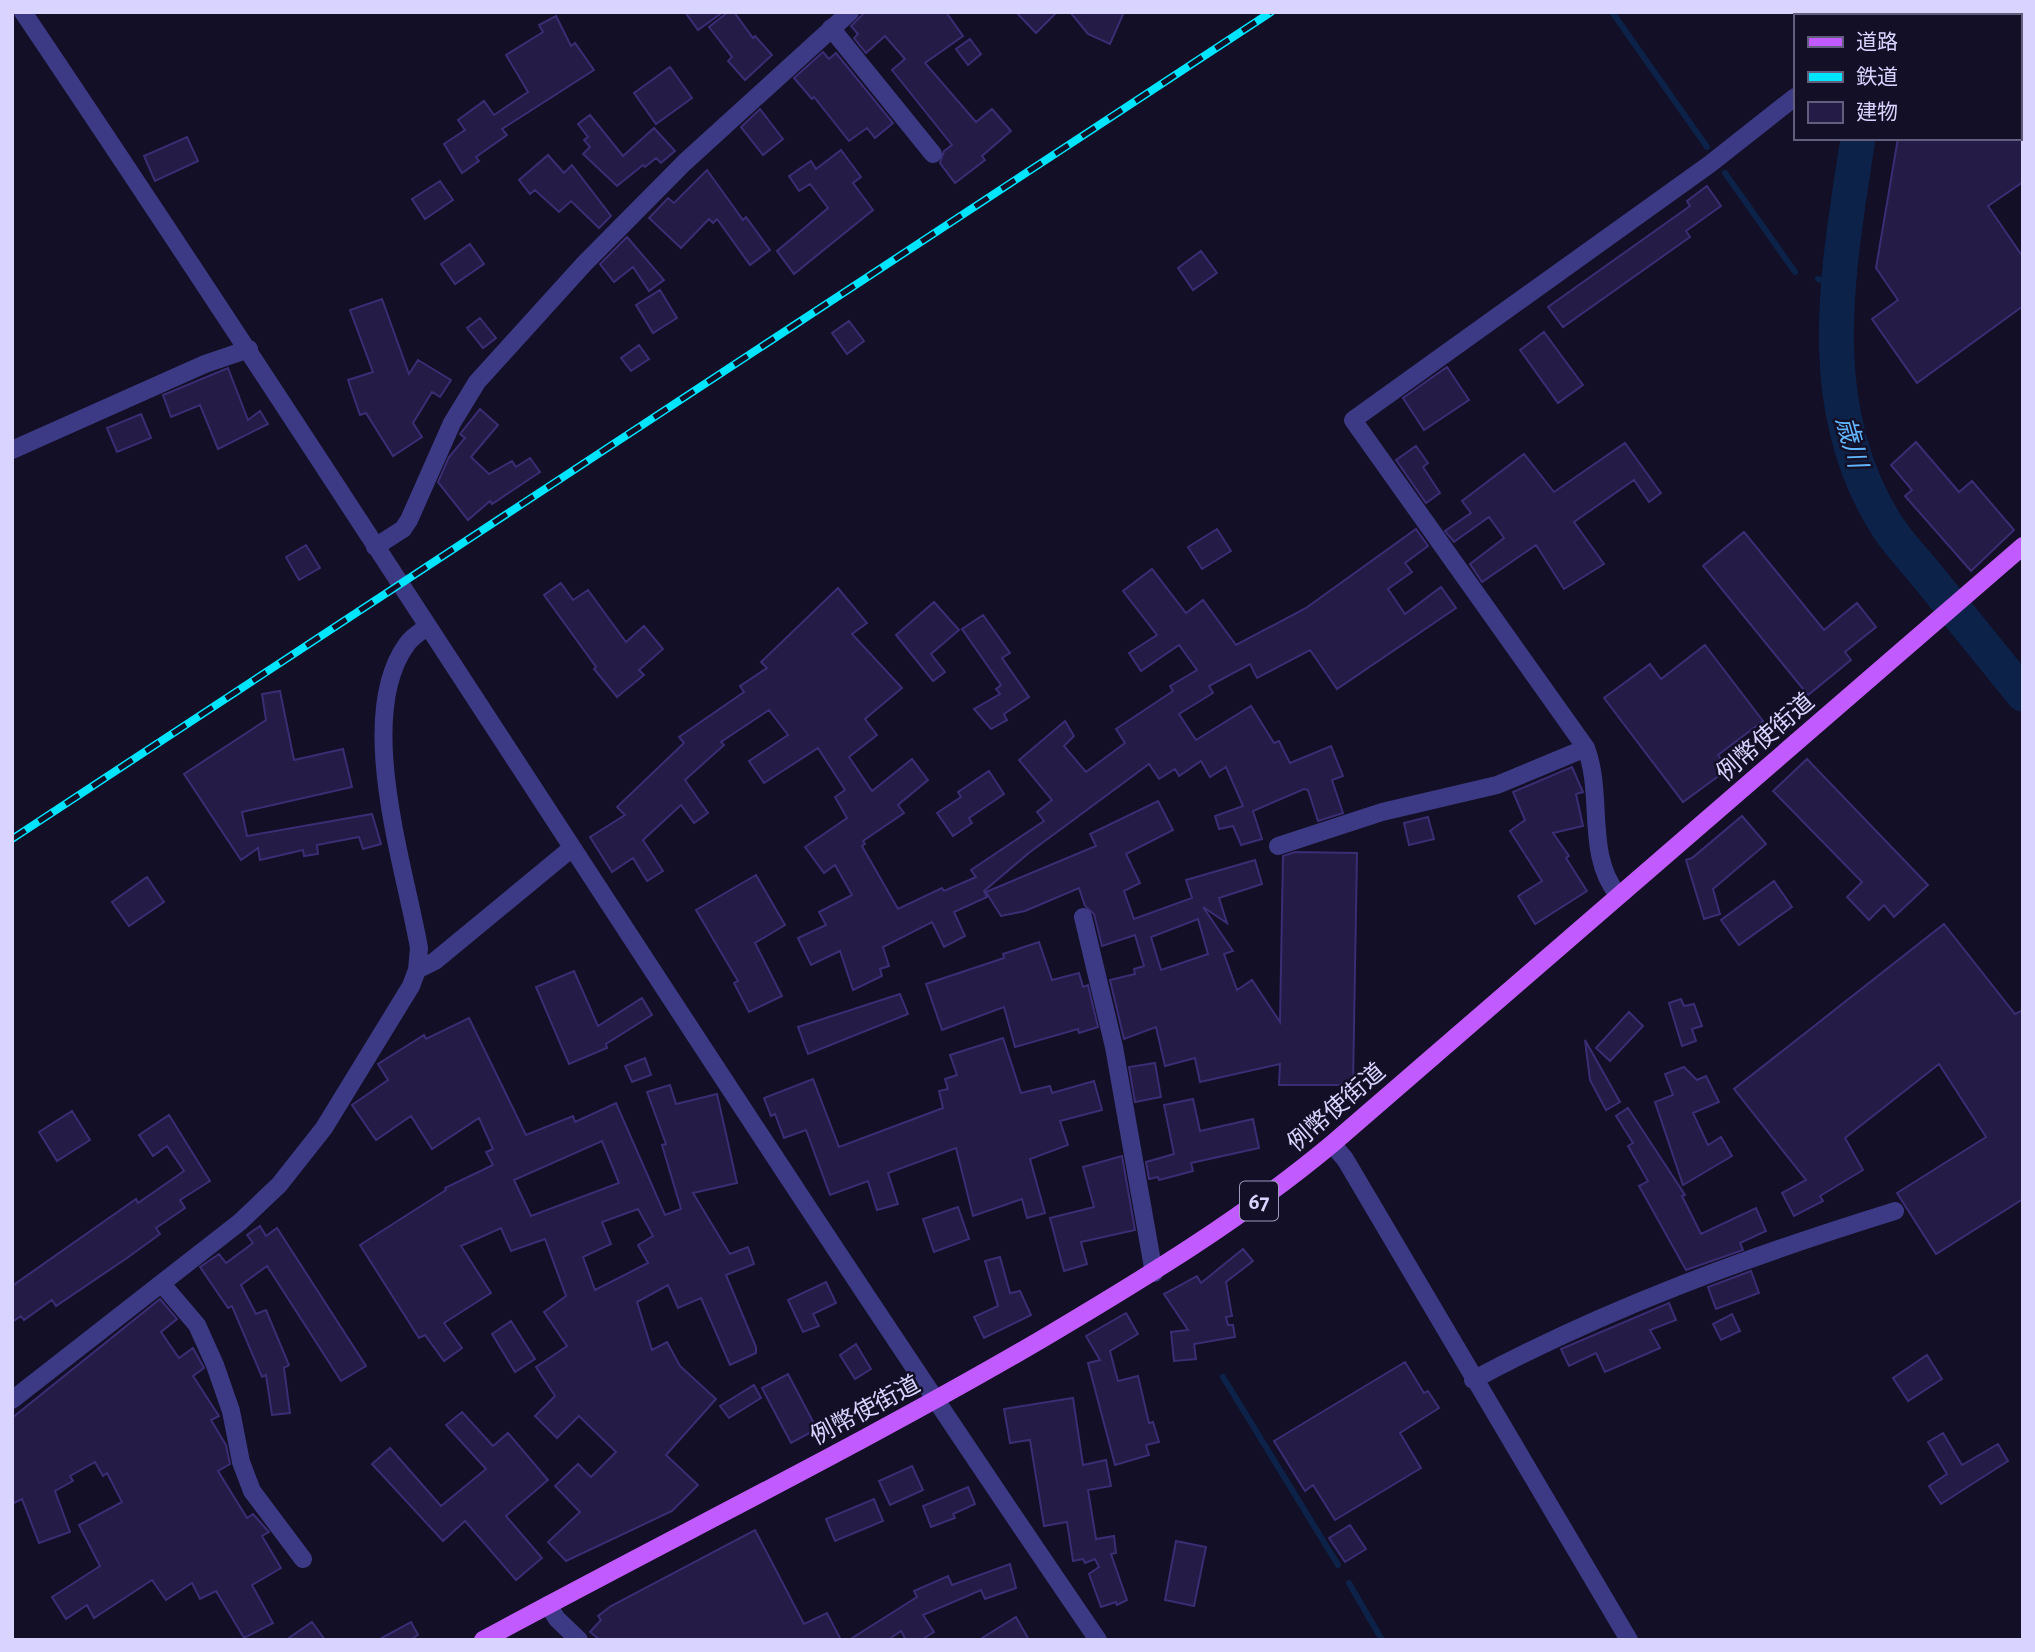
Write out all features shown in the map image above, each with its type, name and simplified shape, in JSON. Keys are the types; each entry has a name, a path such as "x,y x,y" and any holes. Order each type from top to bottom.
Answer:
{"main road":[{"name":"例幣使街道","path":"483,1640 935,1401 1154,1273 1250,1208 1332,1144 2023,546"}],"street":[{"path":"23,12 249,349 427,627 935,1401 1098,1640"},
{"path":"375,547 403,529 409,520 452,423 477,382 584,264 685,162 846,14"},
{"path":"831,28 933,154"},
{"path":"1618,895 1606,881 1600,861 1591,767 1586,748 1353,420 1699,172 1794,98"},
{"path":"12,450 205,364 249,349"},
{"path":"12,1400 240,1223 279,1185 302,1157 396,1013 417,970 419,948 391,811 384,745 389,690 395,668 408,641 427,627"},
{"path":"1279,846 1382,812 1497,785 1586,748"},
{"path":"417,970 435,961 572,848"},
{"path":"1083,917 1114,1047 1154,1273"},
{"path":"1332,1144 1345,1159 1473,1380 1629,1640"},
{"path":"1473,1380 1510,1360 1691,1280 1895,1211"},
{"path":"162,1284 197,1325 215,1365 231,1411 241,1462 252,1491 303,1559"},
{"path":"548,1605 556,1619 579,1640"}],"building":[{"path":"685,12 723,12 698,30"},
{"path":"728,12 734,12 753,38 755,36 772,55 745,80 728,61 732,57 709,27"},
{"path":"865,12 946,12 963,36 925,63 976,122 992,109 1011,131 982,156 985,160 955,183 940,163 944,151 952,145 892,70 905,59 885,36 866,53 854,38 858,34 851,26"},
{"path":"1016,12 1057,12 1036,33"},
{"path":"1070,12 1124,12 1110,44 1088,34"},
{"path":"556,16 571,46 575,43 594,70 502,129 507,135 476,157 479,161 462,173 444,144 465,130 458,120 484,101 494,115 528,92 506,55 543,32 539,25"},
{"path":"970,39 981,54 968,65 956,49"},
{"path":"823,52 829,59 836,53 893,123 875,138 867,128 849,141 814,97 812,99 794,78"},
{"path":"670,67 692,98 656,124 634,93"},
{"path":"760,109 783,139 763,155 741,127"},
{"path":"590,115 623,156 654,128 675,151 661,163 656,158 645,167 643,165 617,186 583,154 590,147 584,140 588,137 578,124"},
{"path":"187,137 198,161 155,181 144,156"},
{"path":"2023,138 2023,182 1988,206 2023,257 2023,306 1917,383 1872,319 1898,300 1876,268 1898,140"},
{"path":"841,150 861,177 853,183 873,210 794,274 777,251 828,208 810,184 799,191 789,176 811,161 816,169"},
{"path":"548,155 564,173 572,165 611,216 599,228 571,201 559,212 535,190 530,194 519,180"},
{"path":"707,170 743,220 746,217 770,250 750,265 717,219 713,223 709,219 681,248 649,218 668,198 674,203"},
{"path":"440,181 453,200 425,219 412,199"},
{"path":"1707,186 1721,206 1686,231 1690,237 1563,327 1548,307 1690,206 1687,201"},
{"path":"627,237 664,280 649,291 633,267 614,282 600,264"},
{"path":"470,244 484,264 455,284 441,264"},
{"path":"1201,251 1217,273 1193,290 1178,268"},
{"path":"660,290 677,318 653,333 636,305"},
{"path":"382,299 409,374 418,360 451,380 440,397 432,392 413,423 422,437 393,456 366,413 360,415 348,380 373,372 350,310"},
{"path":"480,318 496,338 483,348 467,328"},
{"path":"849,321 864,341 847,354 832,333"},
{"path":"1544,332 1583,385 1558,403 1520,350"},
{"path":"639,345 649,359 631,371 621,358"},
{"path":"1447,367 1469,400 1424,430 1403,398"},
{"path":"228,368 248,420 260,411 268,424 218,449 200,405 171,417 163,395"},
{"path":"480,409 498,425 471,457 489,474 512,461 516,467 530,458 540,472 492,504 490,501 468,520 438,482 449,457 465,438 460,434"},
{"path":"141,414 151,438 117,452 107,428"},
{"path":"1916,442 1959,492 1972,481 2014,530 1971,571 1905,496 1912,490 1891,465"},
{"path":"1625,443 1661,493 1649,502 1634,480 1574,522 1604,564 1564,589 1536,545 1482,582 1470,564 1504,538 1489,517 1454,542 1445,531 1471,513 1462,501 1524,454 1554,492"},
{"path":"1416,446 1428,463 1423,467 1440,493 1426,503 1396,460"},
{"path":"1217,529 1231,551 1202,569 1188,547"},
{"path":"1416,529 1428,546 1405,563 1412,572 1388,589 1405,614 1441,587 1456,608 1337,689 1310,650 1257,678 1250,664 1209,686 1213,693 1179,714 1196,740 1251,706 1274,743 1279,741 1290,763 1331,746 1343,776 1332,780 1343,813 1318,821 1308,790 1304,789 1253,811 1262,839 1241,845 1233,826 1219,829 1215,816 1243,806 1226,767 1210,777 1201,761 1179,776 1175,769 1159,779 1149,764 1030,852 984,891 987,897 954,912 965,936 944,947 932,922 883,947 889,966 880,969 882,976 853,990 840,951 811,965 798,938 826,925 819,912 852,895 835,865 824,873 805,847 847,818 835,797 845,790 818,748 764,783 749,761 788,735 769,710 721,742 724,745 685,780 708,813 694,823 681,805 643,840 663,871 647,881 633,858 612,872 590,837 625,815 617,807 684,743 679,737 744,692 740,686 767,668 761,662 838,588 867,623 852,634 902,688 865,719 877,735 849,757 872,791 912,759 928,780 898,805 904,813 863,841 865,844 862,846 898,909 942,888 944,891 976,877 971,870 1044,821 1037,812 1052,800 1019,760 1065,721 1074,736 1064,746 1086,772 1125,743 1116,729 1173,691 1170,686 1197,670 1179,645 1141,671 1129,653 1157,635 1123,591 1152,569 1186,613 1203,600 1236,645 1306,608"},
{"path":"1744,532 1824,630 1857,603 1876,627 1845,652 1851,660 1808,695 1703,566"},
{"path":"306,545 320,568 299,580 286,557"},
{"path":"561,583 573,600 588,590 626,642 644,626 663,649 639,670 644,675 617,697 594,669 596,667 544,595"},
{"path":"934,602 959,630 931,654 945,672 933,681 896,635"},
{"path":"983,615 1010,653 1002,658 1029,697 1004,714 1007,720 991,729 974,709 1000,694 996,689 1001,685 962,629"},
{"path":"1705,645 1763,721 1718,755 1728,769 1683,802 1604,698 1650,664 1661,679"},
{"path":"280,691 294,760 343,749 352,787 242,812 247,836 372,814 381,844 363,849 359,837 317,845 318,854 304,856 303,850 260,860 258,848 241,860 184,774 266,720 262,694"},
{"path":"1807,759 1928,885 1894,917 1884,905 1869,920 1847,897 1862,882 1773,791"},
{"path":"1572,767 1583,792 1576,794 1583,826 1553,833 1569,856 1566,858 1587,891 1535,924 1518,896 1542,881 1510,831 1525,820 1513,792"},
{"path":"989,771 1004,794 969,818 972,823 953,836 937,813 961,797 958,792"},
{"path":"1158,801 1173,830 1126,854 1140,883 1124,891 1134,919 1192,898 1186,880 1255,860 1262,884 1219,898 1227,923 1203,907 1233,951 1224,954 1237,990 1252,980 1280,1022 1283,856 1295,852 1357,853 1353,1085 1279,1085 1280,1064 1200,1082 1195,1058 1165,1066 1156,1027 1124,1039 1110,980 1135,974 1134,969 1144,966 1135,935 1102,946 1094,914 1085,906 1079,888 1025,911 1001,916 986,892 1096,846 1090,834","holes":["1198,919 1208,954 1161,970 1151,937"]},
{"path":"1742,816 1766,844 1713,889 1720,914 1704,919 1686,860 1692,858"},
{"path":"1428,817 1434,839 1409,845 1404,823"},
{"path":"756,875 785,925 755,943 782,996 749,1012 734,983 738,981 696,910"},
{"path":"147,877 164,902 129,926 112,902"},
{"path":"1774,881 1792,907 1739,945 1721,920"},
{"path":"1944,924 2015,1014 2023,1010 2023,1199 1936,1254 1897,1193 1986,1137 1939,1064 1845,1138 1863,1170 1820,1196 1823,1201 1794,1216 1782,1193 1806,1180 1734,1089"},
{"path":"1039,942 1052,980 1079,973 1083,987 1088,985 1098,1027 1079,1033 1078,1029 1015,1047 1004,1007 942,1030 926,984 1004,958 1003,954"},
{"path":"574,971 598,1026 642,998 652,1015 606,1044 607,1048 569,1064 536,987"},
{"path":"900,994 908,1014 808,1054 798,1027"},
{"path":"1681,999 1684,1006 1694,1004 1702,1026 1692,1029 1696,1041 1682,1046 1669,1003"},
{"path":"1629,1012 1643,1026 1610,1061 1596,1048"},
{"path":"469,1018 526,1135 573,1116 575,1122 616,1103 665,1215 681,1209 662,1145 666,1144 647,1092 670,1085 676,1104 717,1094 737,1183 693,1193 730,1254 748,1247 754,1264 726,1275 756,1347 756,1353 730,1365 701,1298 678,1308 668,1285 637,1302 652,1350 667,1342 680,1366 716,1399 666,1455 698,1485 672,1511 566,1561 548,1542 580,1512 555,1486 578,1464 591,1477 616,1452 579,1416 557,1438 535,1416 555,1396 536,1367 567,1346 544,1312 566,1296 545,1239 511,1251 501,1228 461,1246 491,1293 444,1323 462,1348 444,1361 425,1335 419,1338 360,1245 446,1190 445,1188 493,1165 486,1152 493,1149 479,1118 432,1149 411,1116 376,1140 352,1105 388,1080 378,1064 424,1035 426,1039","holes":["602,1141 619,1183 531,1216 514,1180","638,1209 653,1236 638,1245 648,1263 595,1290 583,1257 611,1244 602,1222"]},
{"path":"1003,1038 1021,1093 1050,1086 1052,1093 1094,1081 1102,1110 1060,1121 1068,1145 1030,1159 1045,1213 1027,1218 1022,1199 973,1216 956,1148 888,1173 898,1204 877,1210 868,1181 830,1195 806,1130 784,1138 775,1114 771,1116 764,1098 813,1079 839,1147 943,1108 939,1091 948,1089 945,1079 957,1075 950,1055"},
{"path":"1585,1040 1620,1102 1606,1110 1590,1080"},
{"path":"645,1058 651,1075 632,1082 625,1066"},
{"path":"1155,1063 1161,1097 1135,1102 1129,1067"},
{"path":"1684,1067 1697,1080 1706,1076 1719,1102 1693,1113 1708,1145 1721,1137 1732,1156 1683,1185 1655,1102 1673,1095 1665,1074"},
{"path":"1193,1099 1200,1131 1253,1119 1259,1148 1191,1163 1193,1171 1159,1180 1158,1177 1149,1179 1146,1162 1174,1154 1164,1105"},
{"path":"1628,1108 1685,1195 1682,1196 1701,1234 1756,1208 1766,1231 1740,1243 1743,1250 1686,1270 1639,1186 1648,1181 1628,1146 1633,1143 1616,1116"},
{"path":"72,1111 90,1140 57,1161 39,1132"},
{"path":"169,1115 210,1181 180,1200 185,1208 156,1228 160,1234 127,1258 56,1306 52,1300 24,1320 21,1316 12,1322 12,1286 136,1199 138,1203 184,1171 167,1146 153,1156 139,1135"},
{"path":"1122,1156 1135,1230 1081,1242 1087,1264 1064,1271 1050,1218 1094,1207 1083,1167"},
{"path":"958,1207 969,1239 934,1252 923,1219"},
{"path":"260,1226 266,1236 277,1228 366,1366 341,1381 267,1266 241,1285 256,1314 266,1310 289,1365 284,1368 290,1413 272,1415 266,1375 262,1377 232,1306 228,1308 200,1267 219,1254 226,1263 253,1243 247,1235"},
{"path":"1243,1249 1253,1261 1226,1282 1232,1316 1226,1317 1228,1325 1233,1325 1235,1337 1194,1344 1196,1359 1174,1361 1171,1332 1188,1330 1164,1294 1197,1276 1201,1283"},
{"path":"1000,1257 1010,1293 1020,1291 1031,1315 984,1338 974,1317 998,1306 985,1261"},
{"path":"1751,1271 1759,1293 1716,1309 1708,1287"},
{"path":"826,1282 836,1303 813,1314 819,1326 803,1332 788,1300"},
{"path":"160,1299 177,1319 161,1332 179,1358 193,1348 204,1368 193,1376 219,1416 211,1420 226,1445 230,1464 218,1471 247,1518 253,1514 269,1532 262,1536 281,1568 252,1585 273,1623 244,1638 216,1591 200,1599 192,1583 166,1600 152,1580 94,1618 87,1605 66,1619 52,1597 100,1566 79,1525 122,1502 107,1473 103,1476 95,1462 70,1476 73,1481 55,1491 70,1532 39,1543 22,1499 12,1504 12,1418"},
{"path":"1669,1303 1676,1320 1650,1330 1660,1348 1605,1372 1596,1353 1569,1366 1561,1349"},
{"path":"1126,1313 1138,1334 1110,1351 1118,1381 1138,1376 1149,1423 1153,1422 1159,1442 1146,1445 1149,1455 1115,1465 1088,1363 1100,1360 1086,1336"},
{"path":"1732,1314 1740,1331 1721,1340 1713,1324"},
{"path":"511,1321 535,1359 515,1372 492,1334"},
{"path":"856,1344 871,1369 855,1379 840,1355"},
{"path":"1927,1355 1942,1379 1908,1401 1893,1378"},
{"path":"1405,1362 1424,1393 1428,1391 1439,1408 1400,1433 1421,1468 1335,1520 1313,1485 1305,1491 1274,1441"},
{"path":"788,1374 817,1429 791,1443 762,1388"},
{"path":"754,1385 761,1398 729,1418 720,1406"},
{"path":"1073,1398 1083,1465 1106,1460 1111,1486 1088,1490 1096,1539 1114,1536 1116,1553 1111,1554 1127,1600 1117,1605 1116,1602 1101,1607 1089,1574 1099,1567 1095,1559 1085,1563 1083,1559 1073,1561 1067,1522 1044,1526 1030,1440 1010,1443 1004,1409"},
{"path":"462,1412 493,1446 508,1433 548,1480 506,1516 542,1558 516,1580 465,1521 443,1541 372,1464 390,1448 441,1506 486,1469 446,1425"},
{"path":"1943,1433 1962,1465 1998,1444 2008,1461 1941,1504 1929,1486 1947,1474 1928,1442"},
{"path":"912,1466 923,1490 890,1505 879,1481"},
{"path":"968,1487 975,1504 953,1514 955,1518 931,1527 923,1506"},
{"path":"874,1499 883,1521 835,1541 826,1519"},
{"path":"1350,1525 1366,1549 1345,1562 1329,1538"},
{"path":"755,1530 804,1624 827,1613 841,1640 600,1640 590,1632 601,1620 598,1616 611,1606"},
{"path":"1176,1541 1206,1547 1194,1606 1165,1600"},
{"path":"1010,1564 1016,1588 985,1599 981,1590 923,1615 934,1632 921,1640 906,1640 901,1631 888,1640 849,1640 917,1597 914,1591 948,1576 952,1585"},
{"path":"1016,1617 1029,1640 979,1640"},
{"path":"312,1622 325,1640 286,1640"},
{"path":"411,1622 418,1635 410,1640 378,1640"}],"waterway":[{"path":"1612,12 1707,147"},
{"name":"歳川","path":"1858,140 1843,238 1836,338 1839,387 1848,436 1864,483 1889,529 2023,694"},
{"path":"1725,173 1795,272"},
{"path":"1818,279 1836,286"},
{"path":"1223,1377 1338,1565"},
{"path":"1349,1583 1382,1640"}],"railway":[{"path":"12,839 1271,12"}]}
